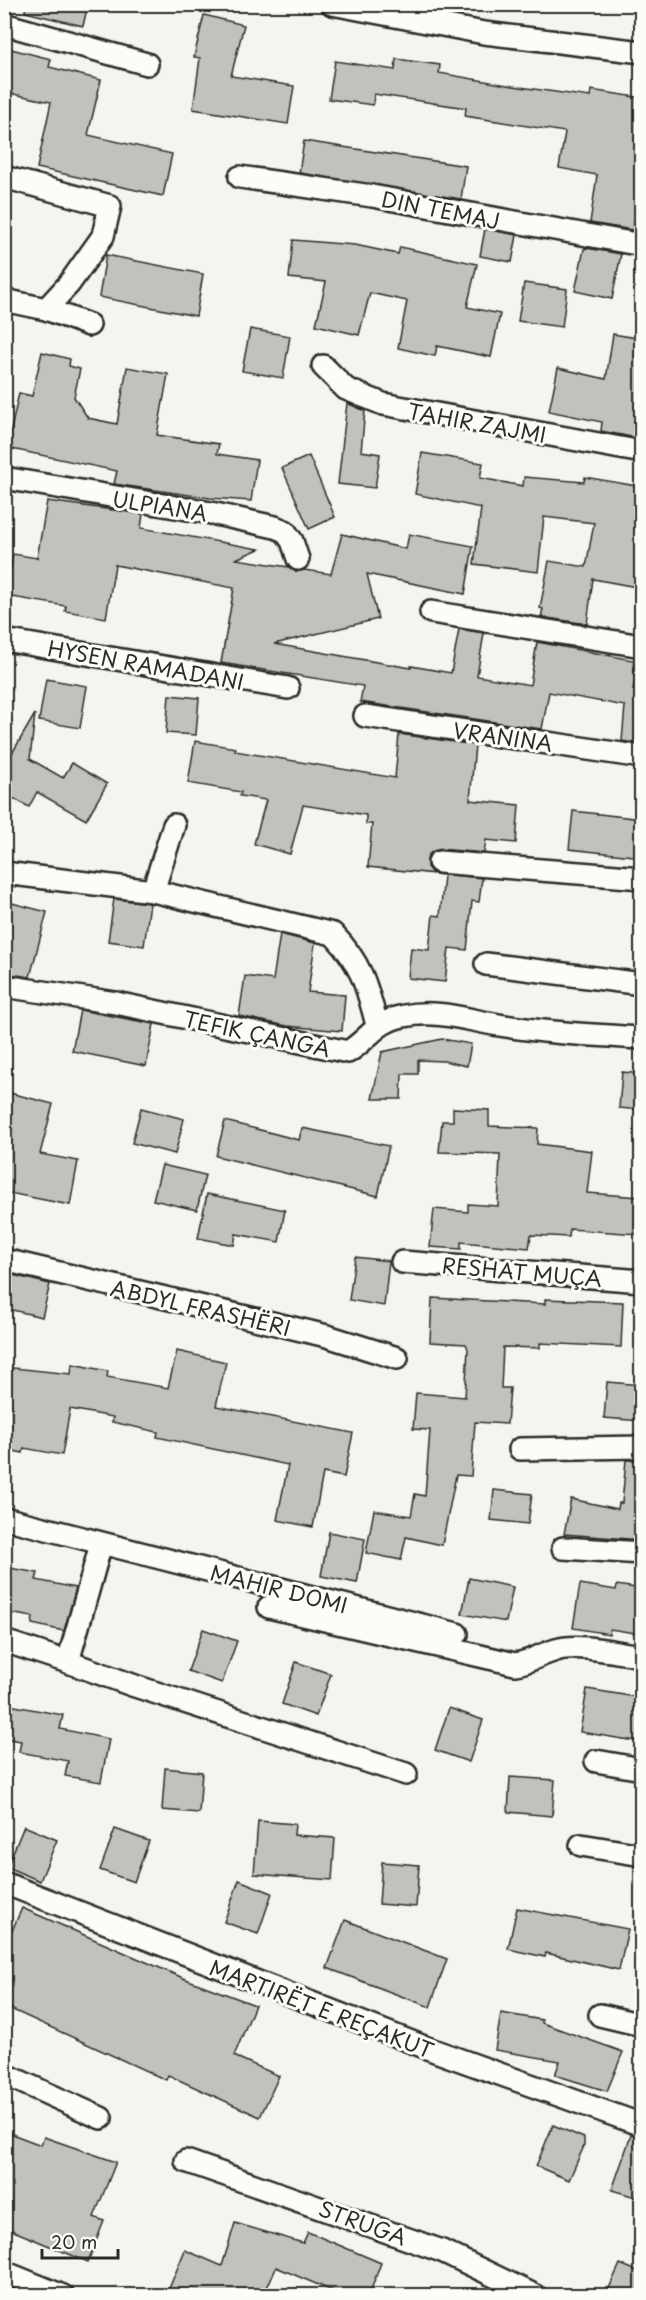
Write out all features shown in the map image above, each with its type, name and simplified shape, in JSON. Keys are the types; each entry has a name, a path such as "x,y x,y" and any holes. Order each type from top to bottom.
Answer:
{"street":[{"path":"332,4 484,33 642,52"},
{"path":"4,24 147,64"},
{"path":"4,177 110,206 103,236 69,284 46,309"},
{"name":"DIN TEMAJ","path":"240,177 372,196 642,245"},
{"path":"4,300 46,309 89,325"},
{"name":"TAHIR ZAJMI","path":"323,366 346,389 382,404 642,452"},
{"name":"ULPIANA","path":"4,478 211,513 274,527 285,531 292,541 298,559"},
{"path":"431,612 642,646"},
{"name":"HYSEN RAMADANI","path":"4,640 288,688"},
{"name":"VRANINA","path":"365,716 642,757"},
{"path":"153,891 174,825"},
{"path":"439,862 642,878"},
{"path":"4,873 153,891 333,934 350,952 363,974 377,1025"},
{"path":"486,964 642,984"},
{"name":"TEFIK ÇANGA","path":"4,987 116,1003 348,1052 364,1042 377,1025 403,1016 433,1013 501,1026 642,1038"},
{"name":"ABDYL FRASHËRI","path":"4,1260 327,1336 397,1358"},
{"name":"RESHAT MUÇA","path":"402,1262 642,1281"},
{"path":"520,1449 642,1447"},
{"name":"MAHIR DOMI","path":"4,1518 457,1634"},
{"path":"68,1662 101,1544"},
{"path":"563,1548 642,1553"},
{"path":"269,1607 515,1664 531,1662 555,1650 568,1647 642,1656"},
{"path":"4,1641 135,1686 406,1773"},
{"path":"596,1761 642,1768"},
{"path":"581,1845 642,1855"},
{"name":"MARTIRËT E REÇAKUT","path":"4,1883 416,2044 642,2125"},
{"path":"600,2015 642,2025"},
{"path":"4,2074 101,2118"},
{"name":"STRUGA","path":"186,2161 442,2251 536,2295"},
{"path":"4,2272 63,2295"}],"building":[{"path":"26,4 88,4 83,26 25,12"},
{"path":"204,15 244,25 231,76 294,86 288,124 193,109 200,58 194,57"},
{"path":"11,49 51,59 49,67 101,80 88,135 172,154 163,196 37,168 51,102 4,92 4,74"},
{"path":"396,59 440,65 439,73 513,86 590,97 591,90 642,98 642,189 639,189 633,230 590,223 597,175 559,168 565,132 465,116 466,108 374,94 373,105 329,99 335,61 395,70"},
{"path":"304,141 466,166 461,199 299,173"},
{"path":"485,229 517,235 512,262 480,256"},
{"path":"293,240 355,245 398,254 400,247 477,264 467,307 500,314 491,357 437,346 435,356 398,348 407,301 370,293 359,335 316,325 326,282 289,278"},
{"path":"586,248 621,254 612,299 575,291"},
{"path":"106,255 203,274 196,316 99,297"},
{"path":"524,283 567,289 562,327 518,321"},
{"path":"250,329 290,336 283,378 242,371"},
{"path":"613,334 642,339 642,439 601,431 602,422 549,411 558,368 606,379"},
{"path":"42,352 70,359 69,366 80,369 74,397 88,418 117,424 127,367 168,374 157,435 219,444 217,454 257,460 251,501 210,498 114,484 117,471 7,448 19,393 32,396"},
{"path":"347,403 365,411 361,451 380,454 375,488 338,484"},
{"path":"422,453 483,463 480,478 523,486 524,477 584,482 585,477 642,487 642,588 593,579 587,624 541,617 543,609 540,608 549,561 586,567 594,523 544,517 538,572 474,564 481,508 415,494"},
{"path":"309,456 335,517 309,529 282,468"},
{"path":"47,501 143,514 141,528 259,549 236,559 289,567 296,572 304,570 331,574 342,534 406,549 409,534 473,546 465,594 367,574 378,619 274,644 451,673 459,629 484,633 477,676 530,685 537,642 638,661 633,690 642,691 642,744 622,741 625,706 549,692 542,729 360,702 363,686 221,663 234,588 115,565 106,618 65,611 66,606 6,596 13,554 37,558"},
{"path":"46,679 87,686 80,728 39,721"},
{"path":"169,695 199,698 196,735 166,733"},
{"path":"35,714 30,759 63,778 72,763 107,784 86,820 37,792 29,807 4,793 4,767"},
{"path":"399,734 475,745 470,800 519,805 516,843 486,840 484,853 440,849 428,855 427,867 432,873 482,878 479,902 472,901 467,950 449,948 445,982 408,978 411,948 429,950 433,915 440,916 444,875 368,867 372,824 366,824 366,815 303,805 290,854 254,844 266,800 240,796 241,792 188,783 195,741 236,748 235,751 395,778"},
{"path":"573,811 642,819 642,857 569,849"},
{"path":"114,899 150,903 144,946 108,941"},
{"path":"4,901 47,912 30,977 4,973"},
{"path":"280,934 315,943 308,992 345,995 342,1031 287,1026 239,1016 245,976 273,980"},
{"path":"80,1010 154,1024 146,1066 72,1051"},
{"path":"442,1039 471,1044 467,1066 444,1061 418,1060 418,1074 402,1074 401,1099 372,1099 382,1052"},
{"path":"622,1072 642,1074 642,1110 619,1108"},
{"path":"10,1093 53,1104 40,1154 78,1161 70,1205 4,1192 4,1114"},
{"path":"141,1108 184,1119 175,1154 132,1143"},
{"path":"453,1108 489,1110 489,1126 538,1128 537,1144 592,1151 587,1193 640,1197 637,1234 570,1229 569,1237 531,1235 529,1248 461,1242 461,1249 430,1247 434,1209 468,1212 468,1204 498,1206 500,1154 439,1152 442,1121 453,1121"},
{"path":"225,1121 299,1140 302,1128 389,1146 378,1196 216,1156"},
{"path":"162,1165 205,1175 197,1210 153,1200"},
{"path":"207,1194 285,1210 279,1242 236,1234 234,1245 198,1238"},
{"path":"355,1257 389,1261 384,1306 349,1300"},
{"path":"4,1273 50,1284 42,1317 4,1308"},
{"path":"432,1298 545,1304 545,1299 623,1302 621,1347 540,1343 540,1348 503,1347 501,1388 510,1388 507,1424 475,1422 471,1476 456,1475 442,1545 406,1537 401,1560 366,1553 374,1510 411,1516 415,1494 425,1496 430,1430 413,1429 416,1393 465,1397 468,1349 466,1344 430,1342"},
{"path":"177,1351 226,1362 216,1406 353,1433 344,1477 323,1473 313,1527 277,1520 288,1465 157,1437 158,1432 112,1422 113,1417 70,1409 62,1455 24,1448 23,1453 4,1449 4,1367 71,1374 72,1364 108,1371 107,1377 168,1388"},
{"path":"607,1382 642,1385 642,1421 604,1418"},
{"path":"626,1460 642,1460 642,1540 564,1534 571,1499 618,1509 619,1503 622,1503"},
{"path":"494,1490 532,1494 528,1524 491,1520"},
{"path":"329,1532 365,1539 357,1583 321,1576"},
{"path":"4,1567 38,1573 36,1580 76,1588 64,1631 32,1624 33,1617 4,1612"},
{"path":"469,1578 513,1587 506,1622 462,1614"},
{"path":"580,1584 616,1590 617,1585 642,1589 642,1634 610,1629 609,1634 573,1628"},
{"path":"203,1629 237,1641 222,1683 188,1671"},
{"path":"296,1662 331,1674 316,1716 282,1704"},
{"path":"587,1689 642,1698 642,1742 580,1732"},
{"path":"4,1704 63,1715 60,1729 109,1739 101,1782 65,1776 68,1761 19,1752 21,1741 4,1738"},
{"path":"449,1708 483,1720 469,1762 435,1750"},
{"path":"165,1768 202,1772 199,1813 162,1810"},
{"path":"510,1777 555,1780 552,1816 508,1812"},
{"path":"258,1821 295,1824 294,1835 335,1838 332,1880 254,1874"},
{"path":"24,1826 57,1840 40,1881 7,1867"},
{"path":"115,1829 149,1841 134,1882 100,1870"},
{"path":"382,1862 419,1865 416,1907 379,1904"},
{"path":"239,1880 272,1893 258,1934 224,1922"},
{"path":"22,1908 183,1978 255,2005 234,2056 279,2076 260,2117 168,2075 166,2080 4,2006 4,1949"},
{"path":"517,1908 628,1929 619,1970 546,1953 545,1957 508,1949"},
{"path":"345,1920 447,1959 430,2007 327,1968"},
{"path":"501,2013 542,2020 542,2023 623,2052 607,2091 555,2075 560,2061 495,2050"},
{"path":"553,2125 584,2138 584,2146 569,2180 536,2166"},
{"path":"4,2131 41,2145 44,2137 116,2162 94,2217 104,2221 88,2262 4,2227"},
{"path":"631,2135 642,2137 642,2199 612,2190"},
{"path":"235,2223 303,2243 308,2232 381,2263 369,2295 342,2295 276,2267 264,2295 179,2295 168,2291 185,2250 222,2266"},
{"path":"620,2264 642,2273 642,2295 606,2295"}]}
